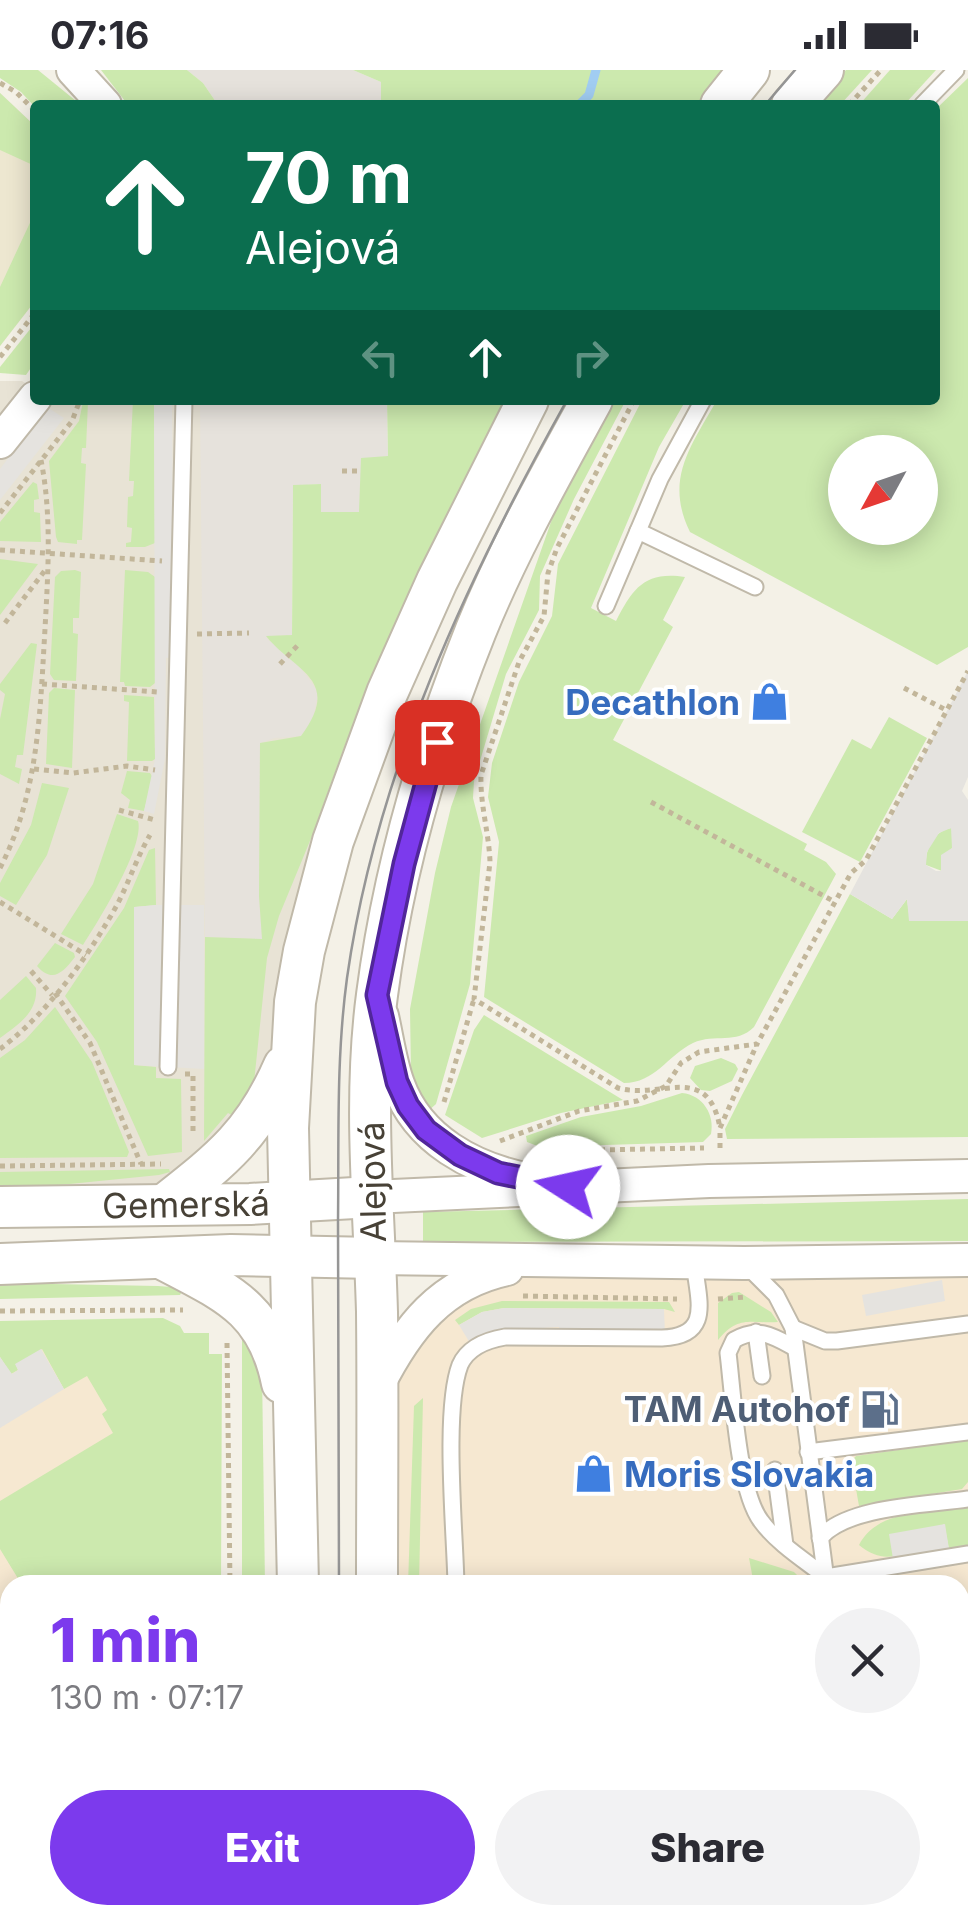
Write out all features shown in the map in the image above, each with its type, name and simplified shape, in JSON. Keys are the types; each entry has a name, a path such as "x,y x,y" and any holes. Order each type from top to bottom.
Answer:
{"street":[{"path":"72,70 100,100"},
{"path":"724,100 749,70"},
{"path":"796,100 823,70"},
{"path":"0,442 30,404"},
{"path":"298,1575 290,1202 290,1054 295,1002 316,900 387,692 436,580 525,405"},
{"name":"Alejová","path":"377,1575 369,1142 377,995 404,864 452,695 498,580 589,405"},
{"path":"377,995 397,1082 408,1106 484,1168 568,1187"},
{"path":"164,1205 241,1140 268,1102 290,1054"},
{"path":"372,1198 568,1187 968,1176"},
{"name":"Gemerská","path":"0,1208 372,1198"},
{"name":"Gemerská","path":"0,1264 230,1255 374,1258"},
{"path":"374,1258 744,1264 968,1260"},
{"name":"Gemerská","path":"163,1259 232,1296 265,1334 278,1364 296,1481"},
{"path":"376,1388 411,1327 452,1289 492,1272 556,1261"}],"lane":[{"path":"927,100 956,70"},
{"path":"168,1067 184,405"},
{"path":"606,606 660,479 700,405"},
{"path":"638,532 756,587"},
{"path":"456,1575 454,1400 460,1365 467,1355 489,1340 504,1336 680,1337 696,1327 694,1262"},
{"path":"744,1264 776,1295 793,1328 825,1575"},
{"path":"793,1328 826,1341 837,1341 968,1324"},
{"path":"795,1348 770,1334 756,1332 734,1340 728,1353 748,1496 758,1518 819,1575"},
{"path":"756,1332 762,1376"},
{"path":"808,1452 968,1432"},
{"path":"775,1470 786,1545"},
{"path":"820,1538 833,1525 852,1517 968,1499"},
{"path":"858,1575 968,1554"}],"path":[{"path":"854,100 881,70"},
{"path":"0,83 30,107"},
{"path":"0,357 30,318"},
{"path":"0,513 72,421 78,405"},
{"path":"433,1123 474,1000 490,862 481,775 519,662 544,616 548,573 557,548 631,405"},
{"path":"0,868 21,820 34,769 48,566 47,488 42,460"},
{"path":"342,471 360,470"},
{"path":"0,550 179,562"},
{"path":"6,623 48,566"},
{"path":"203,634 249,633"},
{"path":"280,664 298,644"},
{"path":"720,1128 757,1044 851,873 866,860 968,671"},
{"path":"42,684 176,692"},
{"path":"904,688 946,710"},
{"path":"34,769 72,772 127,766 153,770"},
{"path":"651,802 835,902"},
{"path":"118,810 142,817"},
{"path":"0,1048 20,1034 86,955 118,902 149,836 173,810"},
{"path":"0,902 86,955"},
{"path":"31,971 90,1044 141,1164"},
{"path":"474,1000 618,1088 633,1092 666,1086 690,1088 709,1097 720,1128 720,1148 534,1152"},
{"path":"506,1146 492,1144 579,1112 637,1101 666,1086 681,1063 698,1052 757,1044"},
{"path":"168,1067 180,1074 193,1074 193,1141"},
{"path":"0,1166 168,1164"},
{"path":"507,1296 698,1300 776,1295"},
{"path":"0,1311 197,1312"},
{"path":"224,1331 230,1390 230,1575"}],"shaded area":[{"path":"187,70 353,70 381,82 382,100 215,100"},
{"path":"0,93 30,121 30,307 0,346"},
{"path":"0,381 22,381 30,386 30,405 267,405 267,623 387,693 290,1053 164,1205 0,1207"},
{"path":"154,405 172,405 172,657 166,658 165,759 154,814 144,811 155,759"},
{"path":"200,405 387,405 388,457 359,512 321,512 320,484 293,486 292,635 267,639 295,660 318,692 313,720 301,736 260,743 262,939 205,937"},
{"path":"47,407 64,418 0,500 0,469"},
{"path":"968,671 968,777 962,791 968,800 968,921 909,921 907,899 892,919 850,894","holes":["951,828 952,848 941,855 941,871 926,865 927,852 939,833"]},
{"path":"204,905 204,1069 134,1065 134,907"},
{"path":"968,1260 968,1575 378,1575 396,1350 491,1273"},
{"path":"942,1280 945,1301 866,1316 862,1295"},
{"path":"504,1308 664,1309 665,1335 560,1335 559,1327 498,1331 470,1343 459,1325 482,1312"},
{"path":"107,1333 128,1524 129,1575 0,1575 0,1340"},
{"path":"41,1349 64,1389 0,1428 0,1357 12,1374 18,1370 15,1364"},
{"path":"945,1524 949,1549 893,1559 889,1534"}],"green space":[{"path":"0,70 38,70 75,100 30,102 0,78"},
{"path":"101,70 187,70 215,100 124,100"},
{"path":"353,70 729,70 705,100 381,100 381,82"},
{"path":"846,70 872,70 845,100 819,100"},
{"path":"890,70 936,70 909,100 863,100"},
{"path":"968,78 968,647 937,665 690,532 683,513 680,479 690,448 714,405 940,405 940,105"},
{"path":"0,93 30,121 30,164 0,150"},
{"path":"30,223 30,307 0,346 0,287"},
{"path":"30,329 30,369 26,375 0,373 0,367"},
{"path":"82,405 88,405 86,448 82,448 81,463 86,464 82,540 77,540 77,544 58,542 56,537 49,461 79,421"},
{"path":"133,405 154,405 155,543 145,547 126,547 131,542 132,528 127,527 128,497 133,496 134,481 129,481"},
{"path":"387,405 509,405 405,608 346,742 279,916 267,958 253,1092 241,1120 228,1113 204,1141 205,937 262,939 260,743 301,736 313,717 317,701 310,678 266,636 292,635 293,485 321,484 321,512 359,512 361,458 388,456"},
{"path":"608,405 623,405 574,499 540,576 539,610 506,674 474,781 473,798 483,837 470,984 436,1104 427,1112 411,1074 410,1009 435,873 451,807 564,485"},
{"path":"639,405 683,405 659,447 591,608 616,621 642,584 660,577 685,577 663,620 673,627 613,740 807,844 804,850 826,862 836,874 754,1027 740,1036 693,1043 653,1074 635,1082 624,1083 484,997 499,842 488,797 492,763 519,682 552,616 558,564"},
{"path":"33,482 37,484 39,499 34,500 34,512 40,513 41,542 0,541 0,522"},
{"path":"0,559 38,564 0,615"},
{"path":"125,570 148,572 155,577 155,683 150,687 125,686 120,682"},
{"path":"61,571 81,572 79,618 73,618 73,633 78,634 76,681 54,680 50,674 55,577"},
{"path":"31,643 37,644 23,755 17,755 15,767 22,769 19,784 0,774 0,719 5,694 0,684"},
{"path":"54,688 75,690 72,768 46,764 49,693"},
{"path":"124,695 154,697 152,761 127,761 129,702 124,701"},
{"path":"889,717 927,738 860,862 802,832 852,739 871,749"},
{"path":"127,771 150,773 153,778 144,811 128,808 130,800 121,793"},
{"path":"42,783 69,788 47,855 16,905 0,896 0,883 31,825"},
{"path":"117,814 138,821 138,833 119,884 83,945 61,934 93,884"},
{"path":"952,828 952,848 942,871 926,865 932,841 940,832"},
{"path":"155,848 156,905 135,907 134,1065 156,1067 156,1078 181,1079 182,1152 148,1156 97,1042 65,996 124,908 149,850"},
{"path":"850,894 892,919 907,899 910,921 968,921 968,1137 727,1139 725,1129 742,1095"},
{"path":"55,943 75,957 53,975 37,966"},
{"path":"26,976 36,988 34,1004 26,1017 0,1038 0,1000"},
{"path":"55,1007 92,1062 129,1152 127,1157 0,1158 0,1058 25,1040"},
{"path":"484,1015 623,1100 561,1113 482,1138 445,1115 474,1030"},
{"path":"721,1058 738,1069 732,1081 710,1091 701,1090 690,1078 695,1066"},
{"path":"682,1093 696,1098 709,1113 711,1134 703,1142 540,1147 527,1142 526,1136 581,1117 641,1106"},
{"path":"0,1172 170,1172 159,1175 0,1191"},
{"path":"968,1199 968,1241 423,1242 423,1212"},
{"path":"0,1283 184,1288 180,1295 0,1299"},
{"path":"739,1292 771,1312 778,1322 739,1323 718,1340 718,1303"},
{"path":"502,1301 669,1302 675,1312 504,1308 482,1312 459,1325 455,1320 471,1309"},
{"path":"163,1318 180,1326 184,1333 209,1333 209,1354 222,1354 221,1575 16,1575 0,1549 0,1501 113,1433 102,1414 107,1410 87,1376 64,1389 42,1349 16,1365 18,1370 11,1374 0,1357 0,1321"},
{"path":"247,1334 262,1370 265,1575 242,1575 242,1336"},
{"path":"423,1398 419,1575 408,1575 414,1406"},
{"path":"968,1440 968,1482 962,1489 859,1506 856,1489 846,1490 843,1471 856,1456"},
{"path":"968,1507 968,1547 949,1549 944,1524 913,1547 893,1556 871,1553 859,1545 879,1524 892,1518"},
{"path":"749,1558 797,1575 752,1575"}],"waterway":[{"path":"584,100 596,70"}],"tram line":[{"path":"769,100 795,70"},
{"path":"339,1575 340,1069 343,1008 361,902 380,826 430,679 495,537 564,405"}],"place":[{"name":"Decathlon","path":"770,702"},
{"name":"TAM Autohof","path":"880,1409"},
{"name":"Moris Slovakia","path":"594,1474"}],"route":[{"path":"437,742 404,864 377,995 397,1082 416,1120 460,1155 498,1173 568,1187"}]}
